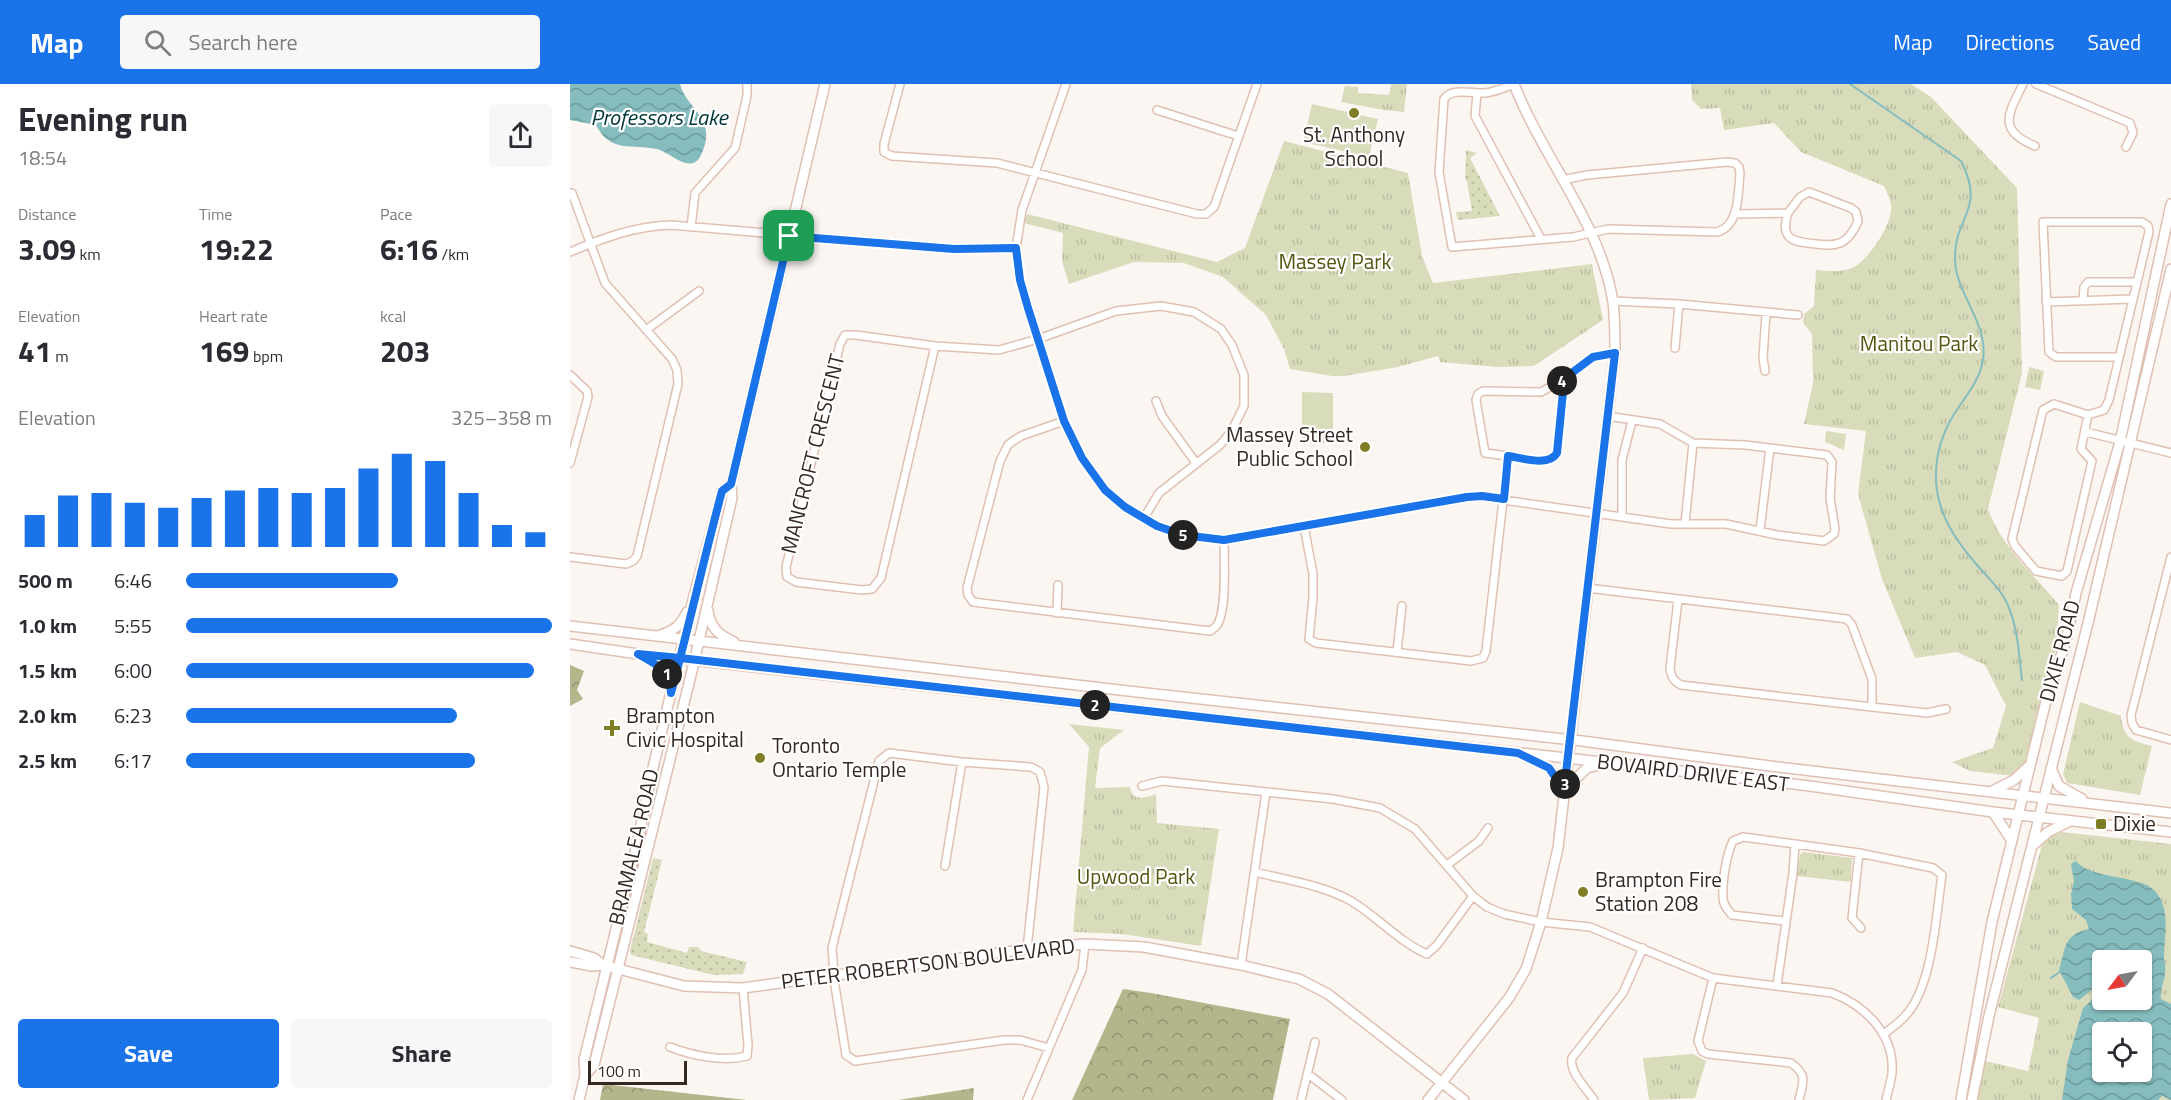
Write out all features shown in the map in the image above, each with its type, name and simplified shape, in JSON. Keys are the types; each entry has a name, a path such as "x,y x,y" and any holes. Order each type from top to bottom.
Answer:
{"main road":[{"name":"BRAMALEA ROAD","path":"585,1075 594,1065 708,607 732,498 731,484 825,84"},
{"path":"1428,1100 1509,998 1526,969 1541,922 1558,848 1615,353 1612,301 1605,270 1590,233 1529,119 1514,84"},
{"name":"DIXIE ROAD","path":"1972,1100 1986,1030 2088,623 2171,204"},
{"name":"DIXIE ROAD","path":"1961,1100 1992,922 2045,705 2066,641 2076,593 2125,442 2171,269"},
{"name":"BRAMALEA ROAD","path":"579,1100 585,1075 584,1060 605,966 639,836 694,596 722,491 731,484"},
{"path":"656,637 680,625 694,596"},
{"path":"708,607 710,620 717,633 745,646"},
{"name":"BOVAIRD DRIVE EAST","path":"570,626 1571,740 2171,813"},
{"name":"BOVAIRD DRIVE EAST","path":"570,644 638,654 1810,786 1993,812 2171,832"},
{"path":"638,654 664,670 671,682 671,693"},
{"path":"1518,753 1549,768 1564,790"},
{"path":"1564,790 1587,768 1611,763"},
{"path":"1990,791 2014,780 2031,764"},
{"path":"2051,766 2060,786 2090,803"},
{"path":"1993,812 2012,841"},
{"path":"2032,846 2048,832 2072,820"},
{"name":"PETER ROBERTSON BOULEVARD","path":"570,962 605,966 684,986 743,988 1027,949 1085,944 1144,947 1241,965 1299,979 1328,994 1464,1100"},
{"name":"PETER ROBERTSON BOULEVARD","path":"570,951 594,958 605,966"},
{"path":"1973,1028 1986,1030"}],"street":[{"path":"691,227 695,193 735,148 747,96 747,84"},
{"path":"900,84 884,144 884,152 892,156 998,163 1197,214 1206,214 1214,207 1257,84"},
{"path":"1066,84 1022,210 1016,248 1020,280 1064,421 1082,458 1105,490 1125,507 1157,526 1183,535 1224,540 1482,496 1684,524 1726,525 1824,541 1832,537 1835,529 1830,498 1833,465 1830,457 1822,453 1693,443 1660,424 1607,416"},
{"path":"1514,84 1494,92 1453,92 1446,95 1444,99 1439,172 1452,247 1573,237 1608,229 1717,232 1728,225 1735,214 1740,173 1735,163 1587,175 1562,180"},
{"path":"2023,84 2008,114 2008,123 2024,141 2035,146"},
{"path":"2036,84 2130,123 2133,133 2127,147"},
{"path":"1477,93 1475,116 1541,239"},
{"path":"1157,110 1238,136"},
{"path":"1809,192 1851,208 1856,212 1858,221 1844,241 1838,244 1796,242 1786,232 1785,224 1788,213 1800,197 1809,192"},
{"path":"570,557 626,564 637,556 678,384 677,370 672,359 606,283 572,193"},
{"path":"1735,214 1788,213"},
{"path":"2088,415 2081,449 2092,465 2067,571 2062,576 2036,571 2012,539 2043,410 2054,404 2088,415 2104,410 2109,400 2150,232 2148,226 2142,222 2043,222 2049,352 2056,357 2119,357"},
{"path":"570,252 628,230 650,225 954,249 1016,248"},
{"path":"2083,300 2084,287 2088,282 2136,282"},
{"path":"646,330 699,291"},
{"path":"2046,302 2132,299"},
{"path":"1612,301 1679,304 1798,315"},
{"path":"1675,348 1679,304"},
{"path":"1038,339 1116,311 1161,306 1194,312 1221,329 1232,345 1244,375 1245,406 1231,432 1220,444 1159,493 1144,518"},
{"path":"1765,371 1762,358 1766,313"},
{"name":"MANCROFT CRESCENT","path":"935,346 881,578 873,589 862,590 796,582 787,577 786,567 840,344 845,335 856,334 935,346 999,350 1038,339"},
{"path":"1561,381 1563,392 1557,453 1554,458 1547,461 1485,453 1476,400 1478,394 1483,391 1541,392 1561,381 1593,357 1615,353"},
{"path":"570,375 586,392 588,398 570,463"},
{"path":"1156,400 1162,416 1196,463"},
{"path":"1064,421 1021,436 1008,445 1000,461 967,588 968,595 973,602 1210,631 1217,626 1221,618 1225,575 1224,540"},
{"path":"1622,516 1622,460 1632,421"},
{"path":"2086,432 2171,453"},
{"path":"1684,524 1693,443"},
{"path":"1760,530 1770,448"},
{"path":"1304,526 1313,574 1309,639 1316,643 1471,662 1483,658 1486,651 1508,456"},
{"path":"2171,557 2131,715 2136,730 2171,740"},
{"path":"1057,613 1058,585"},
{"path":"1587,588 1847,619 1852,625 1872,679 1872,707"},
{"path":"1678,600 1670,668 1675,682 1681,685 1927,713 1946,709"},
{"path":"1398,652 1402,606"},
{"path":"1027,949 1044,787 1040,772 1031,767 889,753 879,761 832,948 843,1047 846,1055 855,1061 1004,1040 1020,1040 1049,1048"},
{"path":"945,866 962,762"},
{"path":"1142,786 1162,782 1333,799 1380,808 1415,829 1473,896 1488,907 1504,914 1541,922 1590,927 1713,978 1832,993 1849,999 1862,1009 1884,1034 1892,1072 1886,1100"},
{"path":"1241,965 1266,792"},
{"path":"1447,865 1479,841 1488,828"},
{"path":"1785,921 1732,915 1727,910 1723,900 1728,851 1733,841 1743,837 1858,853 1933,868 1942,874 1937,922 1922,984 1906,1016 1884,1034"},
{"path":"1777,985 1795,844"},
{"path":"1858,853 1852,918 1861,928"},
{"path":"1254,872 1335,894 1361,908 1416,949 1427,954 1437,945 1473,896"},
{"path":"1027,1100 1082,970 1085,944"},
{"path":"1594,1100 1570,1064 1572,1058 1623,993 1643,948"},
{"path":"1713,978 1698,1041 1702,1051 1708,1054 1791,1063 1800,1070 1804,1078 1799,1100"},
{"path":"670,1047 684,1053 735,1059 747,1056 743,988"},
{"path":"1301,1100 1315,1042"},
{"path":"1308,1074 1342,1100"}],"green space":[{"path":"1391,84 1407,84 1404,112 1341,102 1345,86 1358,87 1358,93 1389,95"},
{"name":"Manitou Park","path":"1691,84 1911,84 1931,97 2017,188 2022,373 1988,509 2010,548 2059,605 2056,650 2023,777 1970,771 1952,762 1993,748 2006,706 1985,665 1957,652 1915,658 1882,579 1858,494 1866,431 1804,424 1813,383 1812,334 1803,323 1804,314 1814,306 1816,270 1849,269 1874,248 1885,229 1891,212 1884,186 1801,152 1774,123 1724,130 1720,108 1701,109 1692,100"},
{"path":"1312,104 1378,119 1369,157 1303,142"},
{"name":"Massey Park","path":"1284,141 1408,173 1422,256 1433,283 1592,264 1603,320 1534,366 1498,367 1440,362 1438,356 1398,367 1344,376 1290,369 1284,349 1266,315 1223,277 1184,263 1134,262 1069,284 1062,261 1063,233 1024,223 1027,214 1217,262 1245,248"},
{"path":"1466,150 1477,153 1470,158 1500,216 1458,220 1456,212 1472,211 1465,180"},
{"path":"2029,367 2044,371 2040,390 2025,387"},
{"path":"1302,392 1333,393 1333,443 1302,443"},
{"path":"1826,431 1846,434 1844,450 1825,442"},
{"path":"570,665 584,671 577,690 583,699 570,706"},
{"path":"2080,702 2121,716 2126,734 2134,740 2152,746 2140,795 2067,783 2063,774"},
{"name":"Upwood Park","path":"1069,724 1124,730 1100,748 1095,788 1130,787 1131,792 1140,798 1156,794 1157,823 1219,829 1201,946 1122,934 1073,932 1089,747"},
{"path":"2062,832 2171,844 2171,1100 1976,1100 1985,1061 2028,1071 2039,1018 1998,1007 2045,834"},
{"path":"1803,852 1852,858 1851,882 1797,876 1800,855"},
{"path":"653,858 662,860 644,932 648,934 647,942 687,953 689,947 698,947 701,951 747,962 743,974 714,975 631,955 630,951"},
{"path":"1123,989 1290,1019 1273,1100 1072,1100"},
{"path":"1693,1054 1706,1061 1695,1098 1649,1100 1643,1058"},
{"path":"603,1084 747,1100 600,1100"},
{"path":"974,1088 973,1100 898,1100"}],"water":[{"name":"Professors Lake","path":"570,84 680,84 705,126 706,138 701,155 697,161 686,163 657,149 622,146 608,140 596,125 570,120"},
{"path":"2076,861 2092,871 2149,886 2161,900 2166,924 2165,976 2161,999 2171,1004 2171,1100 2162,1096 2158,1100 2062,1100 2068,1060 2083,1008 2092,1000 2092,1010 2152,1010 2152,950 2092,950 2092,990 2079,1000 2073,997 2059,970 2067,943 2074,935 2089,929 2086,920 2072,909 2071,894 2074,881 2071,864"}],"waterway":[{"path":"1850,84 1961,161 1968,177 1971,191 1970,202 1956,243 1956,271 1978,323 1984,350 1977,379 1953,416 1942,439 1937,464 1937,493 1944,515 1955,536 2006,602 2016,634 2022,680"},
{"path":"2051,978 2061,971"}],"place":[{"name":"St. Anthony School","path":"1354,113"},
{"name":"Massey Street Public School","path":"1365,447"},
{"name":"Brampton Civic Hospital","path":"612,728"},
{"name":"Toronto Ontario Temple","path":"760,758"},
{"name":"Dixie","path":"2101,824"},
{"name":"Brampton Fire Station 208","path":"1583,892"}],"route":[{"path":"789,236 731,484 722,491 694,596 680,658 671,693 671,682 664,670 638,654 680,658 1067,702 1194,715 1518,753 1549,768 1558,778 1564,790 1615,353 1593,357 1561,381 1563,392 1557,453 1554,458 1547,461 1508,456 1504,499 1482,496 1467,497 1224,540 1183,535 1157,526 1125,507 1105,490 1082,458 1064,421 1028,308 1020,280 1016,248 954,249 789,236"}]}
